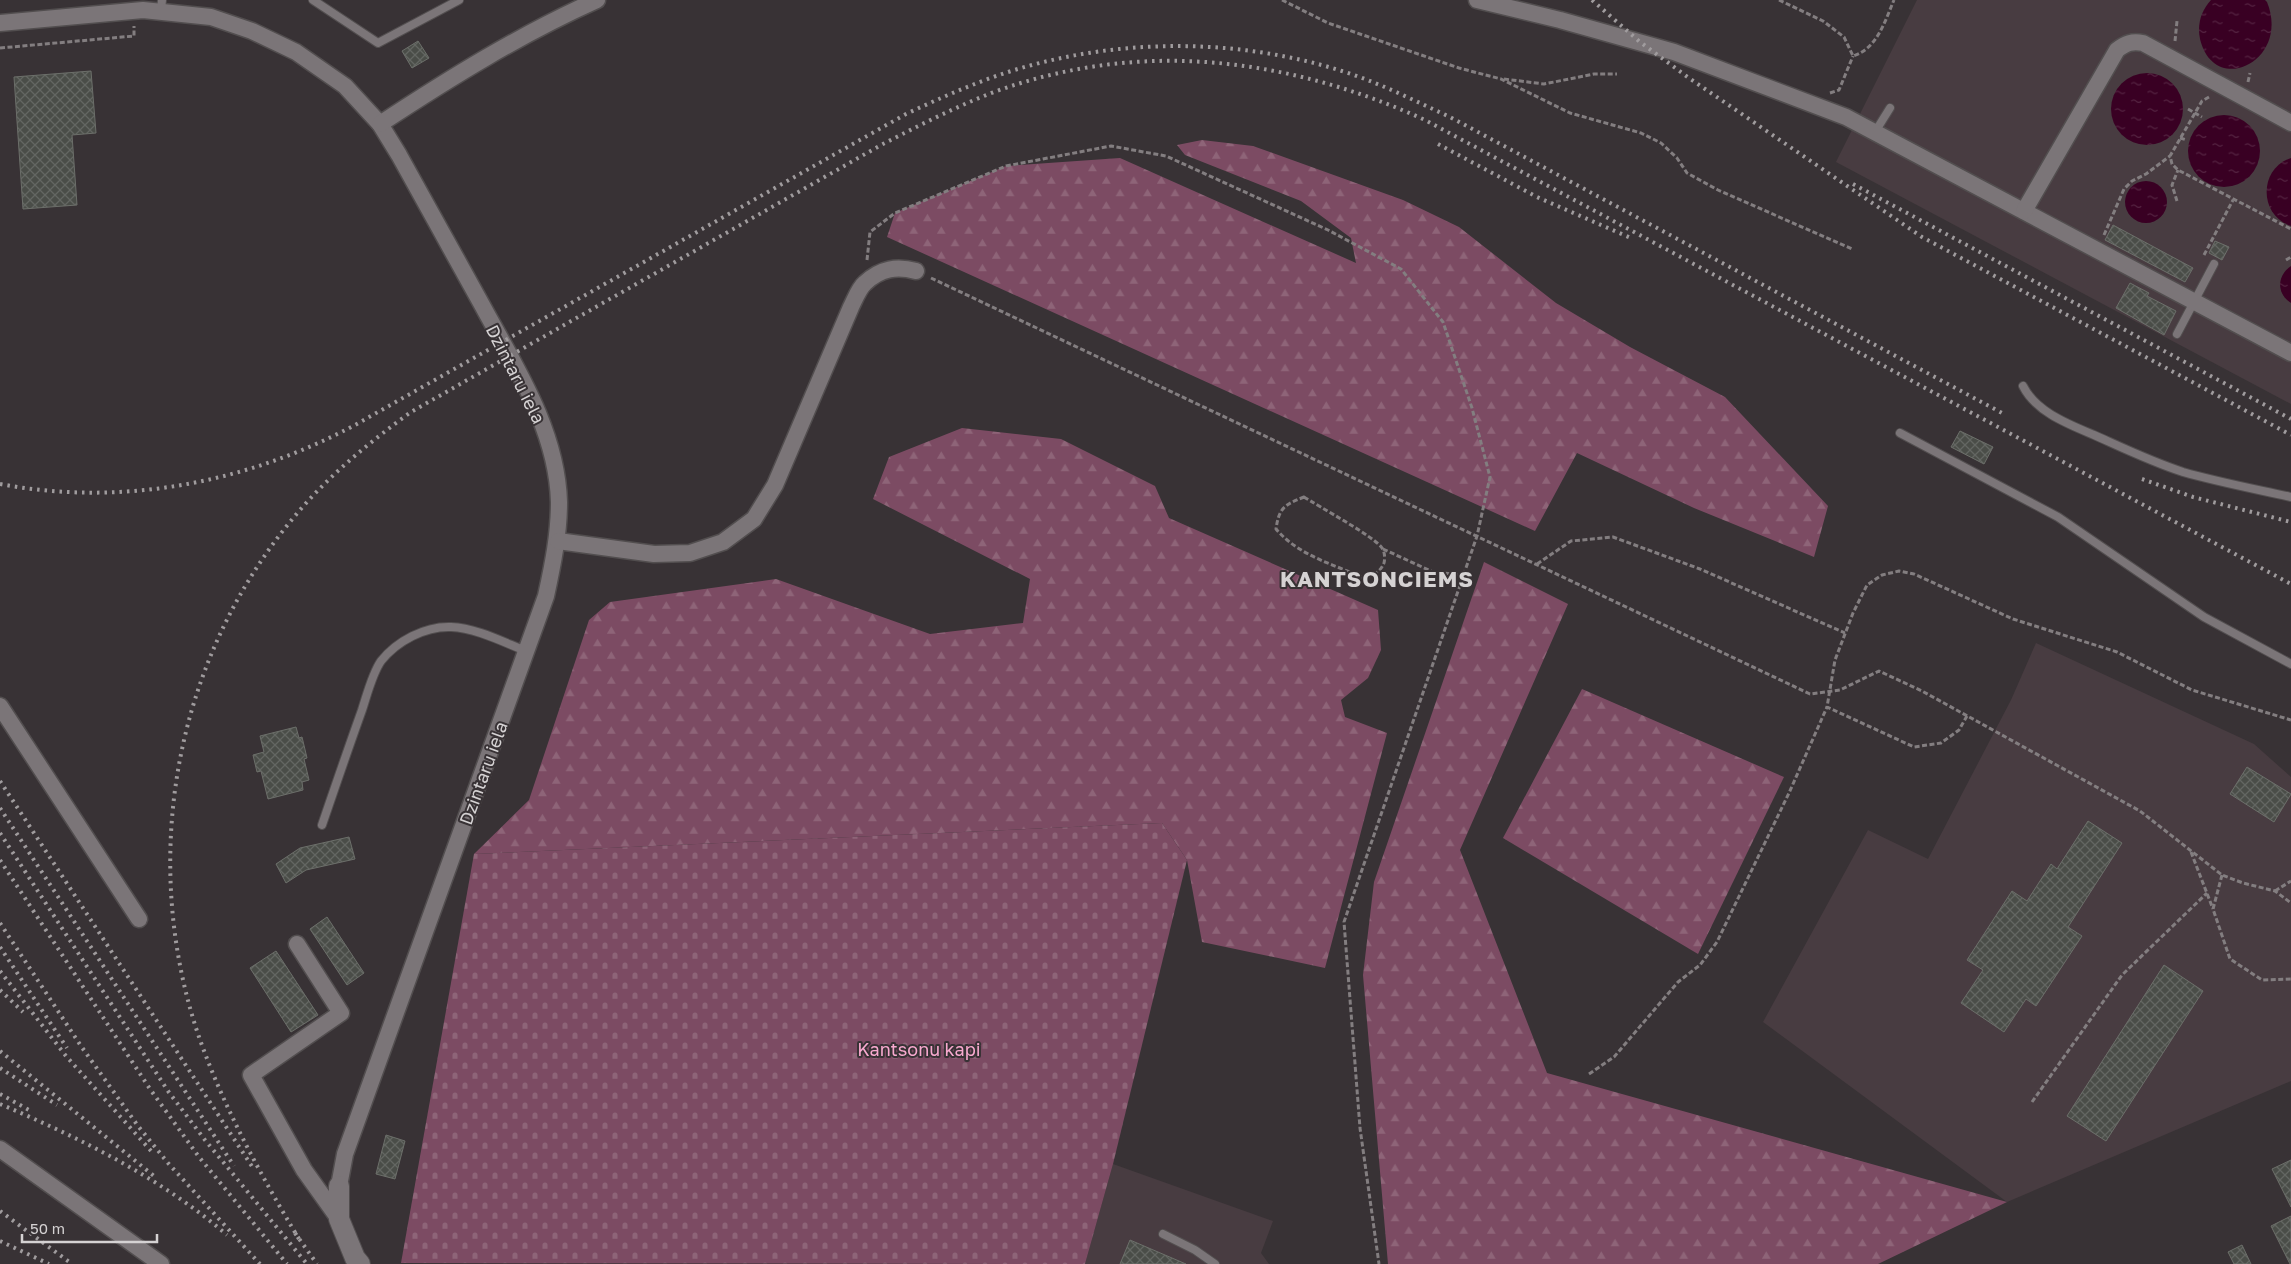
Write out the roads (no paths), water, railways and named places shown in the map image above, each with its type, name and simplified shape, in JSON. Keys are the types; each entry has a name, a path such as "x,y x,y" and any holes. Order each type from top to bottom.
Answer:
{"street":[{"path":"380,124 466,68 556,18 598,0"},
{"path":"1477,0 1560,20 1674,52 1846,117 2291,353"},
{"name":"Dzintaru iela","path":"0,23 134,11 162,5 211,17 252,31 296,52 345,86 380,124 524,383 544,428 554,463 559,500 558,541 546,596 345,1154 339,1186 339,1219 355,1258 360,1264"},
{"path":"2024,211 2117,50 2125,44 2134,41 2143,43 2291,123"},
{"path":"558,541 637,553 690,553 723,542 754,519 775,485 851,307 865,283 887,270 900,267 916,271"},
{"path":"0,706 139,919"},
{"path":"297,944 341,1013 251,1075 304,1170 339,1219"},
{"path":"0,1149 162,1264"}],"lane":[{"path":"314,0 378,42 459,0"},
{"path":"1876,132 1890,108"},
{"path":"2177,334 2214,264"},
{"path":"2023,386 2034,404 2071,425 2142,456 2207,478 2291,497"},
{"path":"1900,433 2058,517 2204,616 2291,664"},
{"path":"322,825 371,685 381,662 395,647 412,636 431,629 451,627 476,632 526,651"},
{"path":"1163,1234 1195,1250 1215,1264"}],"water":[{"path":"2211,0 2265,0 2267,2 2272,23 2269,41 2260,55 2248,65 2234,69 2220,66 2208,57 2200,39 2199,28 2202,13"},
{"path":"2147,73 2167,79 2177,89 2183,109 2177,129 2167,139 2147,145 2127,139 2117,129 2111,109 2117,89 2127,79"},
{"path":"2224,115 2244,121 2254,131 2260,151 2254,171 2244,181 2224,187 2204,181 2194,171 2188,151 2194,131 2204,121"},
{"path":"2291,158 2291,226 2280,220 2273,212 2268,202 2267,192 2268,181 2273,171 2280,163"},
{"path":"2150,181 2158,184 2164,190 2167,202 2164,214 2158,220 2142,223 2134,220 2128,214 2125,198 2128,190 2134,184"},
{"path":"2291,266 2291,303 2283,295 2280,284 2283,274"}],"railway":[{"path":"1592,0 1640,42 1689,78 1922,237 2291,435"},
{"path":"0,484 92,493 137,491 182,485 227,475 271,462 355,425 906,114 984,80 1038,63 1081,54 1125,48 1169,46 1213,47 1257,52 1300,60 1342,71 1397,92 1450,117 2002,413"},
{"path":"299,1239 270,1189 229,1110 196,1028 179,959 171,889 172,819 182,750 201,682 228,618 264,557 308,501 332,477 357,454 411,412 881,145 951,110 994,92 1048,75 1103,65 1158,61 1212,62 1266,69 1320,82 1373,99 1425,120 2291,584"},
{"path":"1438,144 1537,197 1631,238"},
{"path":"1853,184 2291,419"},
{"path":"2142,479 2193,497 2291,522"},
{"path":"0,781 253,1168"},
{"path":"0,808 234,1166"},
{"path":"0,833 168,1091 205,1140 307,1264"},
{"path":"0,860 150,1089 199,1157 287,1264"},
{"path":"0,923 81,1046 138,1126 168,1163 260,1264"},
{"path":"0,947 67,1048"},
{"path":"0,971 66,1056 152,1152"},
{"path":"0,990 23,1012"},
{"path":"0,1051 154,1176"},
{"path":"0,1068 57,1105"},
{"path":"0,1094 29,1110"},
{"path":"0,1104 90,1145 147,1177 202,1214 227,1235"},
{"path":"0,1211 72,1264"},
{"path":"295,1233 317,1264"},
{"path":"0,1241 49,1264"}],"district":[{"name":"KANTSONCIEMS","path":"1377,578"}],"park label":[{"name":"Kantsonu kapi","path":"919,1049"}]}
